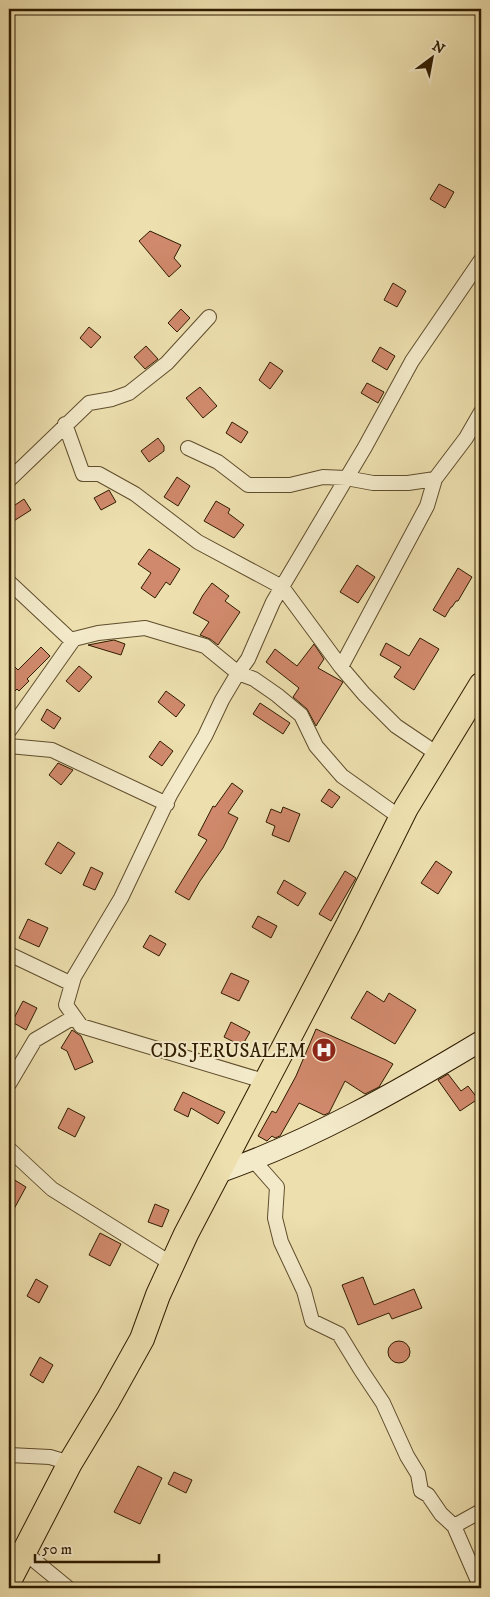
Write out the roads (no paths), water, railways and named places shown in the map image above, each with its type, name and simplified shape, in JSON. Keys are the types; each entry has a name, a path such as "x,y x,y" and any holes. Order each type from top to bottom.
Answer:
{"highway":[{"path":"9,1581 70,1462 142,1339 158,1294 172,1264 401,818 481,685"}],"main road":[{"path":"218,1174 254,1161 328,1126 439,1066 481,1040"}],"street":[{"path":"267,1082 81,1026 66,1005 74,977 120,898 170,795 205,736 222,700 248,659 273,602 412,361 481,260"},
{"path":"9,480 65,424 89,403 112,400 129,393 167,364 209,317"},
{"path":"341,667 427,506 434,479 466,438 481,412"},
{"path":"65,424 83,474 99,474 135,494 198,542 282,587 341,667 364,694 396,726 439,755"},
{"path":"188,448 218,462 248,485 290,485 323,477 346,478 373,483 408,483 434,479"},
{"path":"9,582 72,641"},
{"path":"9,731 74,639 98,633 145,628 205,646 238,673 254,679 277,694 301,715 316,746 342,776 401,818"},
{"path":"9,746 52,750 167,804"},
{"path":"9,954 72,984"},
{"path":"9,1084 35,1040 74,1017"},
{"path":"9,1149 52,1189 172,1264"},
{"path":"254,1161 277,1187 275,1218 281,1242 304,1291 312,1321 339,1334 360,1370 383,1403 406,1456 418,1474 421,1491 428,1495 441,1514 454,1526 481,1588"},
{"path":"9,1455 50,1456 70,1462"},
{"path":"454,1526 481,1512"},
{"path":"23,1551 68,1588"}],"place":[{"name":"CDS JERUSALEM","path":"324,1050"}]}
